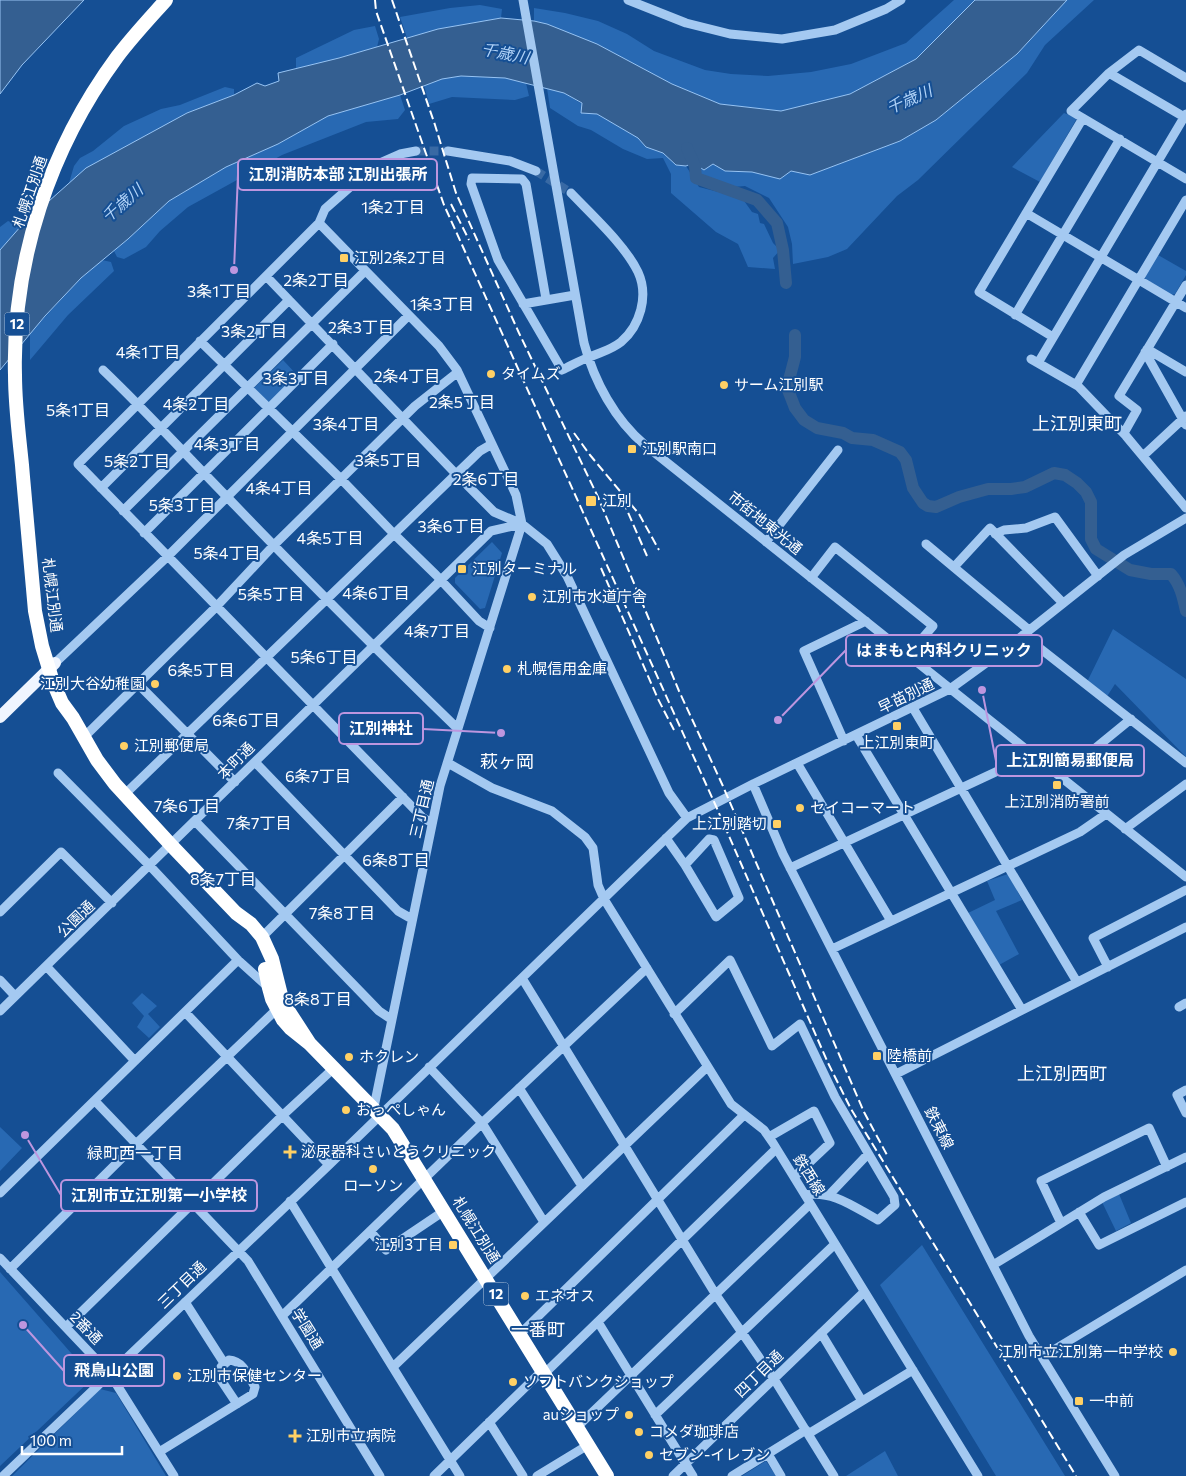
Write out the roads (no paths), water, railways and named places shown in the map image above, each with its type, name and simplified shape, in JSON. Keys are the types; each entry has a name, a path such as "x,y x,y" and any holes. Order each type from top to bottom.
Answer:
{"highway":[{"name":"札幌江別通","path":"166,0 75,123 53,169 36,221 20,294 15,357 16,398 42,646 52,666 62,704 73,718 105,772 171,845 236,913 251,924 262,937 272,959 281,996 310,1044"},
{"name":"札幌江別通","path":"120,60 143,38 177,0"},
{"name":"札幌江別通","path":"236,913 262,956 268,988 277,1008 290,1028 310,1044 393,1128 607,1476"}],"main road":[{"path":"0,717 52,666"}],"street":[{"name":"市街地東光通","path":"523,0 575,295 588,357 612,406 624,425 634,436 1186,877"},
{"path":"628,0 686,23 730,34 782,39 835,30 886,10 901,0"},
{"path":"886,10 885,7 891,0"},
{"path":"1186,78 1139,50 1109,73 1071,111 1186,179"},
{"path":"1109,73 1185,116 1053,338 1034,361 1076,385 1124,433 1186,508"},
{"path":"1053,338 979,292 1082,118"},
{"path":"1015,315 1120,140"},
{"path":"416,151 400,154 375,165 324,209 319,223 78,464 422,817 432,822"},
{"path":"448,151 510,161 536,171"},
{"path":"546,299 526,184 522,179 472,178 471,184 498,260 562,370 588,357 611,349 622,341 634,329 641,312 642,292 639,274 631,260 571,193"},
{"path":"1076,385 1186,200"},
{"path":"1026,213 1186,308"},
{"path":"319,223 439,346 458,372 516,495 522,524"},
{"path":"123,511 365,271"},
{"path":"266,276 494,512 522,524 547,544 563,568 669,792 687,818"},
{"path":"1124,433 1137,410 1119,396 1186,285"},
{"path":"524,304 575,295"},
{"path":"101,488 290,300"},
{"path":"52,666 167,557 408,316"},
{"path":"200,341 341,479 479,621 490,628"},
{"path":"144,533 333,344"},
{"path":"1146,350 1185,368"},
{"path":"1143,456 1185,420 1146,350"},
{"path":"103,370 458,729"},
{"path":"84,738 414,406 458,372"},
{"path":"124,795 480,451 492,444"},
{"path":"766,542 838,450"},
{"path":"995,534 1004,530 1026,528 1055,517 1100,573"},
{"name":"早苗別通","path":"377,1111 429,1068 687,818 950,689 1026,633 1100,573 1186,518"},
{"name":"本町通","path":"171,845 491,531 522,524"},
{"name":"三丁目通","path":"3,1476 329,1165 377,1111 391,1019 440,786 522,524"},
{"path":"954,567 990,528 1063,603"},
{"path":"926,544 1026,633 1186,763"},
{"path":"811,578 835,547 933,626 908,655"},
{"path":"844,741 804,651 866,622"},
{"path":"138,684 235,782"},
{"path":"913,708 1077,982"},
{"path":"1060,777 1131,719"},
{"path":"856,735 1022,1010"},
{"path":"790,868 1032,755"},
{"path":"255,762 398,911 412,919"},
{"name":"鉄西線","path":"448,762 492,788 552,811 585,837 593,848 598,885 604,899 674,1014 731,1104 764,1130 776,1148 978,1476"},
{"path":"797,763 891,921"},
{"path":"58,773 150,866 238,960 268,988"},
{"name":"鉄東線","path":"753,784 790,868 1029,1336 1116,1476"},
{"path":"1125,829 1186,784"},
{"path":"262,937 403,797"},
{"path":"832,948 1080,832 1106,814"},
{"path":"195,822 378,1011 391,1019"},
{"path":"666,838 685,865 716,918 739,898 714,840 709,839 685,865"},
{"name":"公園通","path":"0,1012 171,845"},
{"path":"0,912 61,852 112,903"},
{"path":"1108,966 1093,938 1186,890"},
{"path":"896,1074 1186,927"},
{"path":"0,1194 238,960"},
{"path":"674,1014 730,960 772,1046 800,1024 835,1097 894,1198 895,1205 878,1220 829,1195 818,1193 805,1195"},
{"path":"46,967 135,1061"},
{"path":"282,1316 482,1123 647,968"},
{"path":"522,978 716,1295 774,1379 834,1476"},
{"path":"0,980 15,996"},
{"path":"10,1269 277,1008"},
{"path":"185,1012 329,1165"},
{"path":"393,1367 707,1066"},
{"path":"66,1327 282,1116 334,1068"},
{"path":"429,1068 482,1123 544,1222"},
{"path":"519,1088 582,1186"},
{"path":"1186,1090 1177,1095 1186,1113"},
{"name":"学園通","path":"95,1101 248,1261 380,1476"},
{"path":"769,1138 814,1111 830,1143 794,1177"},
{"path":"520,1334 744,1115"},
{"path":"1061,1223 1041,1181 1149,1128 1167,1166"},
{"path":"434,1476 489,1422 683,1241 776,1148"},
{"path":"829,1195 868,1154"},
{"path":"993,1265 1104,1197 1186,1157"},
{"path":"290,1201 460,1476"},
{"path":"1079,1212 1099,1245 1186,1202"},
{"path":"577,1427 810,1204"},
{"path":"370,1231 386,1250 444,1211"},
{"path":"655,1415 835,1244"},
{"name":"2番通","path":"0,1258 110,1374 174,1476"},
{"path":"1042,1358 1186,1270"},
{"name":"四丁目通","path":"673,1476 864,1292"},
{"path":"185,1302 224,1363"},
{"path":"598,1322 693,1476"},
{"path":"821,1333 862,1401"},
{"path":"159,1452 237,1404 253,1394 255,1386 240,1363 229,1360 224,1363 219,1377 237,1404"},
{"path":"732,1476 913,1370"},
{"path":"489,1422 523,1476"},
{"path":"537,1476 588,1445"},
{"path":"768,1454 781,1476"}],"water":[{"path":"0,0 84,0 22,65 0,94"},
{"name":"千歳川","path":"975,0 1067,0 1017,54 936,120 900,141 810,175 791,171 780,179 752,172 725,171 713,164 704,170 693,163 686,166 676,165 663,153 646,147 638,138 597,114 581,113 582,103 564,93 505,78 461,76 442,79 400,95 328,116 278,144 226,167 169,201 128,239 81,278 45,316 0,370 0,250 21,226 86,168 187,113 234,95 257,83 265,86 279,81 278,73 339,58 438,29 501,18 547,24 597,44 672,84 720,104 781,111 850,94 916,59"}],"waterway":[{"path":"687,148 695,166 696,178 757,200 777,223 783,250 786,283"},
{"path":"795,335 795,357 788,390 795,408 804,420 817,428 843,433 852,438 873,440 900,452 906,460 913,488 923,503 928,506 936,507 959,497 988,489 1025,487 1054,473 1065,475 1086,492 1091,502 1091,539 1096,549 1130,570 1151,574 1171,574 1179,586 1186,611"}],"tunnel":[{"path":"416,151 448,151"},
{"path":"536,171 571,193"}],"railway":[{"path":"375,0 376,11 444,205 715,804 828,1063 851,1109 1076,1476"},
{"path":"392,0 456,193 519,333 598,497 679,691 722,784 864,1112 887,1155"},
{"path":"451,204 469,240"},
{"path":"574,433 639,514 659,550"},
{"path":"623,501 647,556"},
{"path":"601,568 658,699 674,730"}],"place":[{"name":"江別2条2丁目","path":"344,258"},
{"name":"江別消防本部 江別出張所","path":"234,270"},
{"name":"タイムズ","path":"491,374"},
{"name":"サーム江別駅","path":"724,385"},
{"name":"江別駅南口","path":"632,449"},
{"name":"江別","path":"591,501"},
{"name":"江別ターミナル","path":"462,569"},
{"name":"江別市水道庁舎","path":"532,597"},
{"name":"札幌信用金庫","path":"507,669"},
{"name":"江別大谷幼稚園","path":"155,684"},
{"name":"上江別簡易郵便局","path":"982,690"},
{"name":"はまもと内科クリニック","path":"778,720"},
{"name":"上江別東町","path":"897,726"},
{"name":"江別神社","path":"501,733"},
{"name":"江別郵便局","path":"124,746"},
{"name":"上江別消防署前","path":"1057,785"},
{"name":"セイコーマート","path":"800,808"},
{"name":"上江別踏切","path":"777,824"},
{"name":"陸橋前","path":"877,1056"},
{"name":"ホクレン","path":"349,1057"},
{"name":"おっぺしゃん","path":"346,1110"},
{"name":"江別市立江別第一小学校","path":"25,1135"},
{"name":"泌尿器科さいとうクリニック","path":"290,1152"},
{"name":"ローソン","path":"373,1169"},
{"name":"江別3丁目","path":"453,1245"},
{"name":"エネオス","path":"525,1296"},
{"name":"飛鳥山公園","path":"23,1325"},
{"name":"江別市立江別第一中学校","path":"1173,1352"},
{"name":"江別市保健センター","path":"177,1376"},
{"name":"ソフトバンクショップ","path":"513,1382"},
{"name":"一中前","path":"1079,1401"},
{"name":"auショップ","path":"629,1415"},
{"name":"コメダ珈琲店","path":"639,1432"},
{"name":"江別市立病院","path":"295,1436"},
{"name":"セブン-イレブン","path":"649,1455"}],"district":[{"name":"1条2丁目","path":"393,207"},
{"name":"2条2丁目","path":"316,280"},
{"name":"3条1丁目","path":"219,291"},
{"name":"1条3丁目","path":"442,304"},
{"name":"2条3丁目","path":"361,327"},
{"name":"3条2丁目","path":"254,331"},
{"name":"4条1丁目","path":"148,352"},
{"name":"2条4丁目","path":"407,376"},
{"name":"3条3丁目","path":"296,378"},
{"name":"2条5丁目","path":"462,402"},
{"name":"4条2丁目","path":"196,404"},
{"name":"5条1丁目","path":"78,410"},
{"name":"3条4丁目","path":"346,424"},
{"name":"上江別東町","path":"1077,424"},
{"name":"4条3丁目","path":"227,444"},
{"name":"3条5丁目","path":"388,460"},
{"name":"5条2丁目","path":"137,461"},
{"name":"2条6丁目","path":"486,479"},
{"name":"4条4丁目","path":"279,488"},
{"name":"5条3丁目","path":"182,505"},
{"name":"3条6丁目","path":"451,526"},
{"name":"4条5丁目","path":"330,538"},
{"name":"5条4丁目","path":"227,553"},
{"name":"4条6丁目","path":"376,593"},
{"name":"5条5丁目","path":"271,594"},
{"name":"4条7丁目","path":"437,631"},
{"name":"5条6丁目","path":"324,657"},
{"name":"6条5丁目","path":"201,670"},
{"name":"6条6丁目","path":"246,720"},
{"name":"萩ヶ岡","path":"507,762"},
{"name":"6条7丁目","path":"318,776"},
{"name":"7条6丁目","path":"187,806"},
{"name":"7条7丁目","path":"259,823"},
{"name":"6条8丁目","path":"396,860"},
{"name":"8条7丁目","path":"223,879"},
{"name":"7条8丁目","path":"342,913"},
{"name":"8条8丁目","path":"318,999"},
{"name":"上江別西町","path":"1062,1074"},
{"name":"緑町西一丁目","path":"135,1153"},
{"name":"一番町","path":"538,1330"}]}
